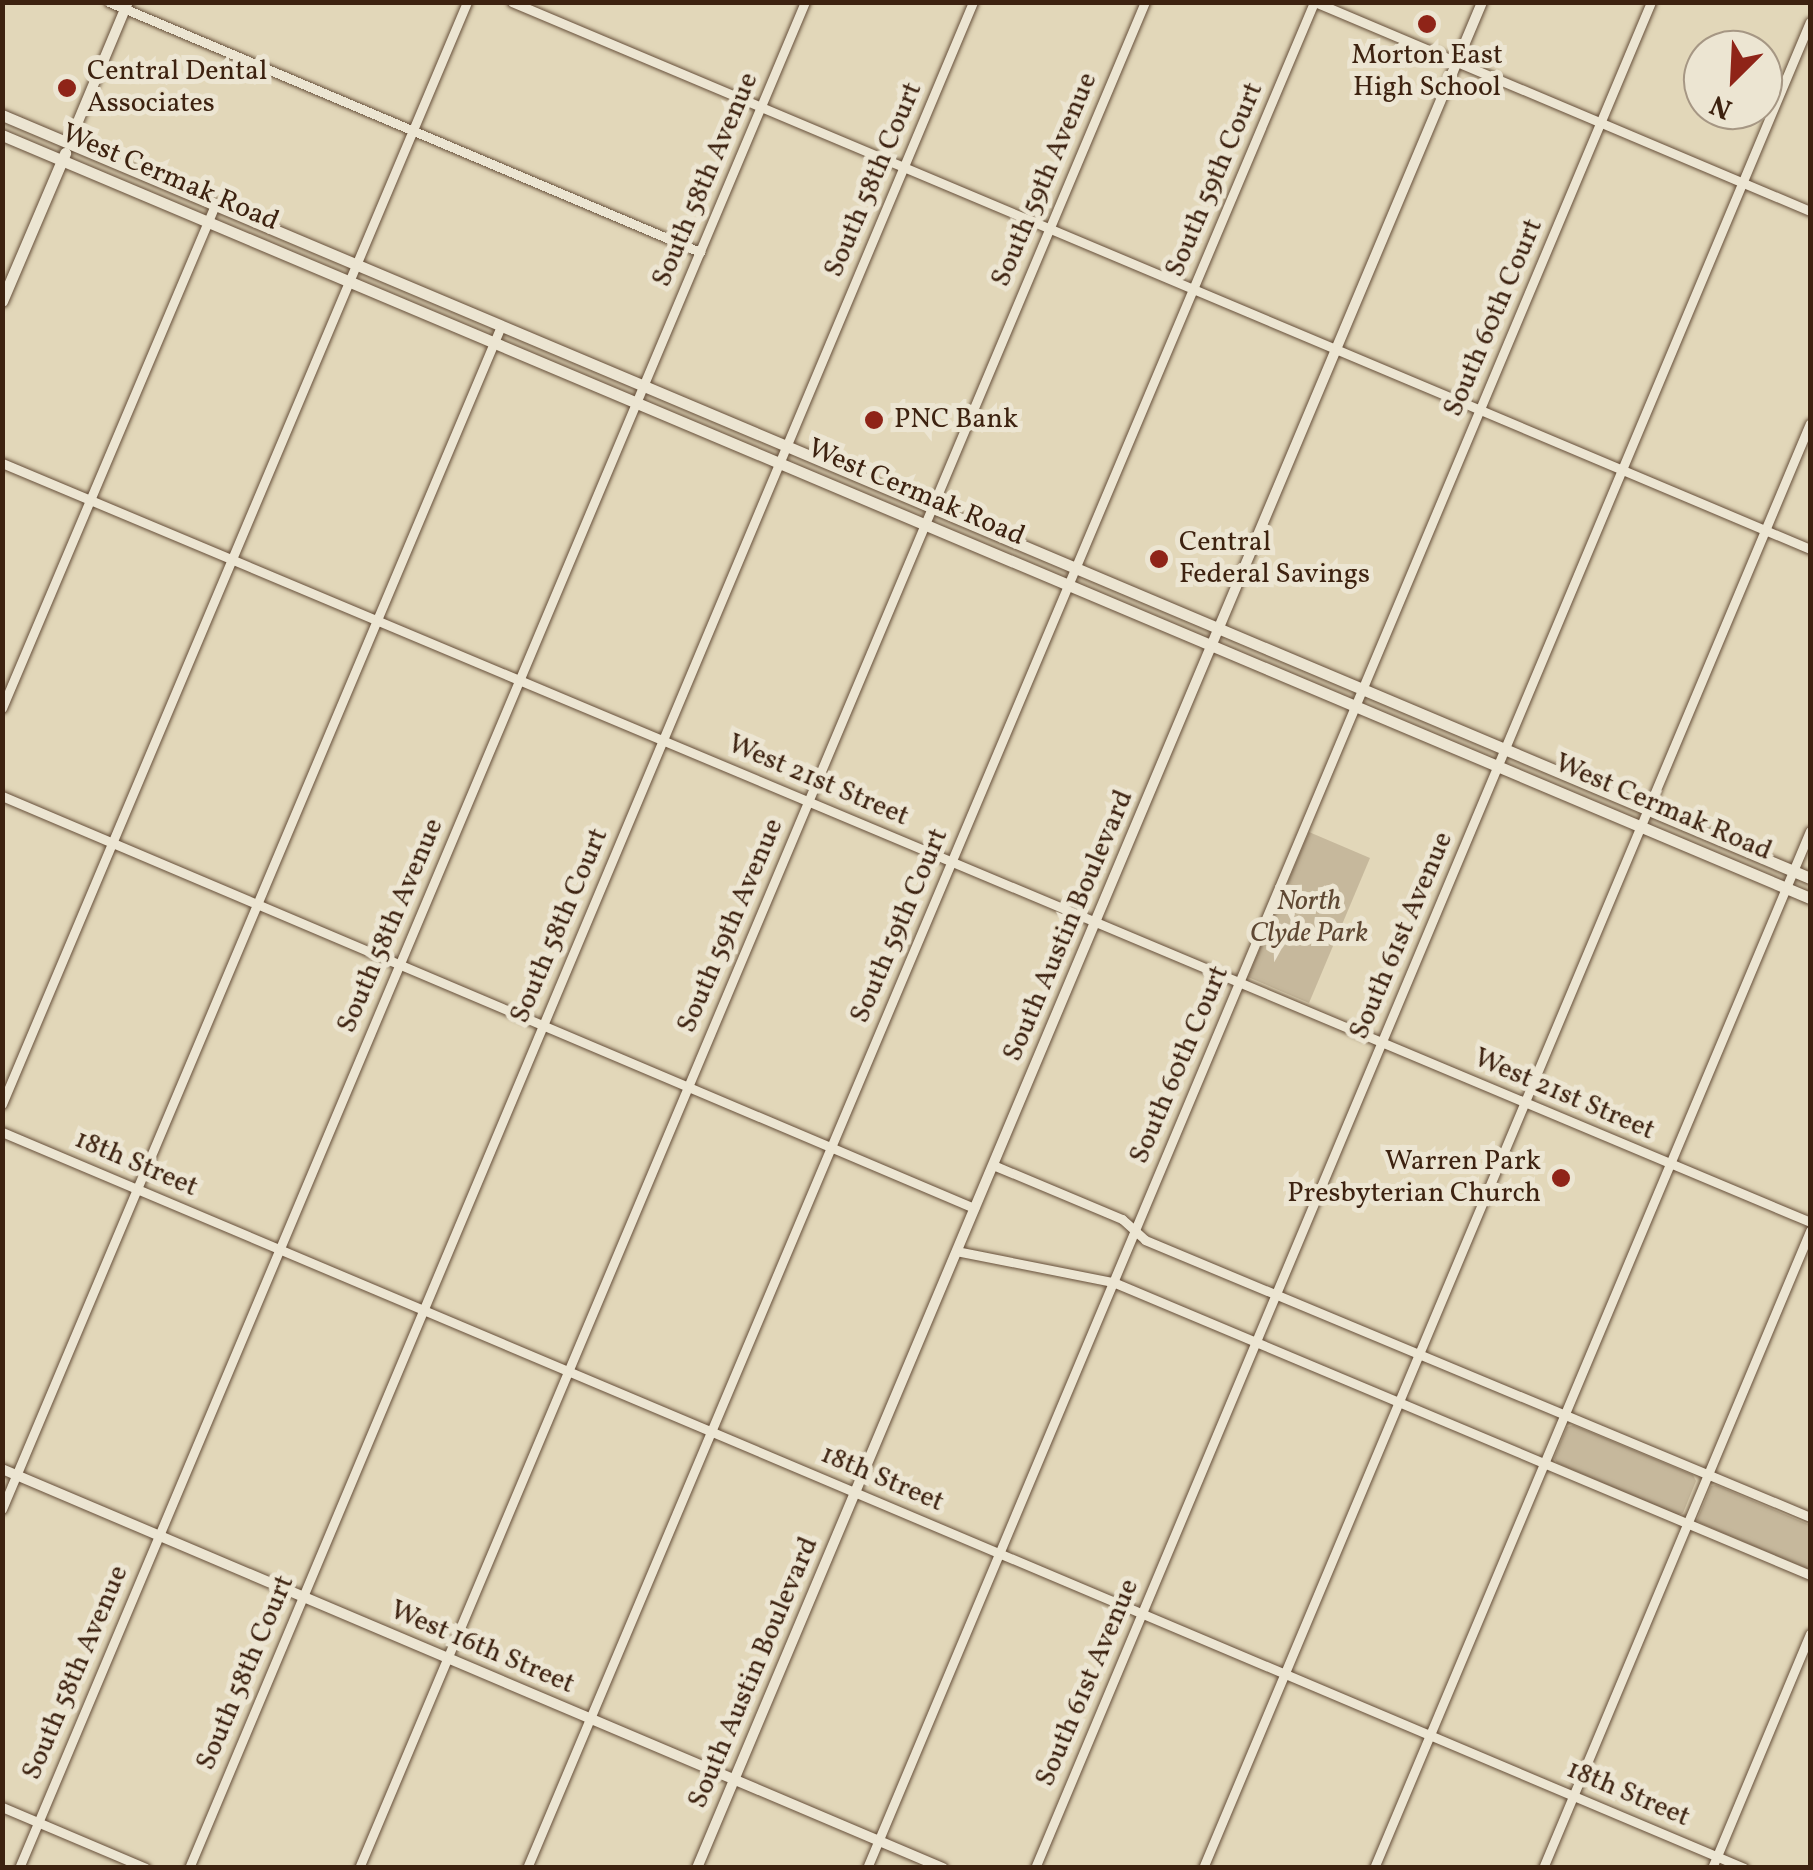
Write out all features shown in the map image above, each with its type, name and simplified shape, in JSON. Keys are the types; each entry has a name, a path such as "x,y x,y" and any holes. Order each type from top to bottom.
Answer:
{"main road":[{"name":"West Cermak Road","path":"2,115 1810,878"},
{"name":"West Cermak Road","path":"2,134 1810,898"},
{"path":"2,301 8,275 69,143"}],"street":[{"path":"109,2 127,6 700,252"},
{"path":"2,1104 466,2"},
{"path":"512,2 1810,549"},
{"name":"South 58th Avenue","path":"18,1868 805,2"},
{"name":"South 58th Court","path":"189,1868 974,2"},
{"name":"South 59th Avenue","path":"359,1868 1144,2"},
{"path":"1314,2 1810,212"},
{"name":"South 59th Court","path":"527,1868 1314,2"},
{"name":"South Austin Boulevard","path":"697,1868 1482,2"},
{"name":"South 60th Court","path":"867,1868 1651,2"},
{"path":"69,143 127,6"},
{"name":"South 61st Avenue","path":"1035,1868 1810,22"},
{"path":"2,708 215,205"},
{"path":"2,1509 501,326"},
{"path":"1204,1868 1810,423"},
{"name":"West 21st Street","path":"2,463 1810,1222"},
{"path":"2,796 974,1208"},
{"path":"1374,1868 1810,832"},
{"name":"18th Street","path":"2,1132 1744,1868"},
{"path":"993,1165 1122,1219 1134,1233 1276,1295 1810,1517"},
{"path":"1543,1868 1810,1231"},
{"path":"956,1251 1113,1282 1810,1575"},
{"name":"West 16th Street","path":"2,1469 943,1868"},
{"path":"1712,1868 1810,1634"},
{"path":"2,1807 146,1868"}],"green space":[{"name":"North Clyde Park","path":"1309,832 1370,858 1309,1003 1248,977"},
{"path":"1573,1425 1693,1475 1696,1481 1683,1513 1678,1515 1557,1463 1554,1458 1567,1427"},
{"path":"1711,1486 1810,1525 1810,1570 1700,1523 1697,1520"}],"place":[{"name":"Morton East High School","path":"1427,24"},
{"name":"Central Dental Associates","path":"67,88"},
{"name":"PNC Bank","path":"874,420"},
{"name":"Central Federal Savings","path":"1159,559"},
{"name":"Warren Park Presbyterian Church","path":"1561,1178"}]}
